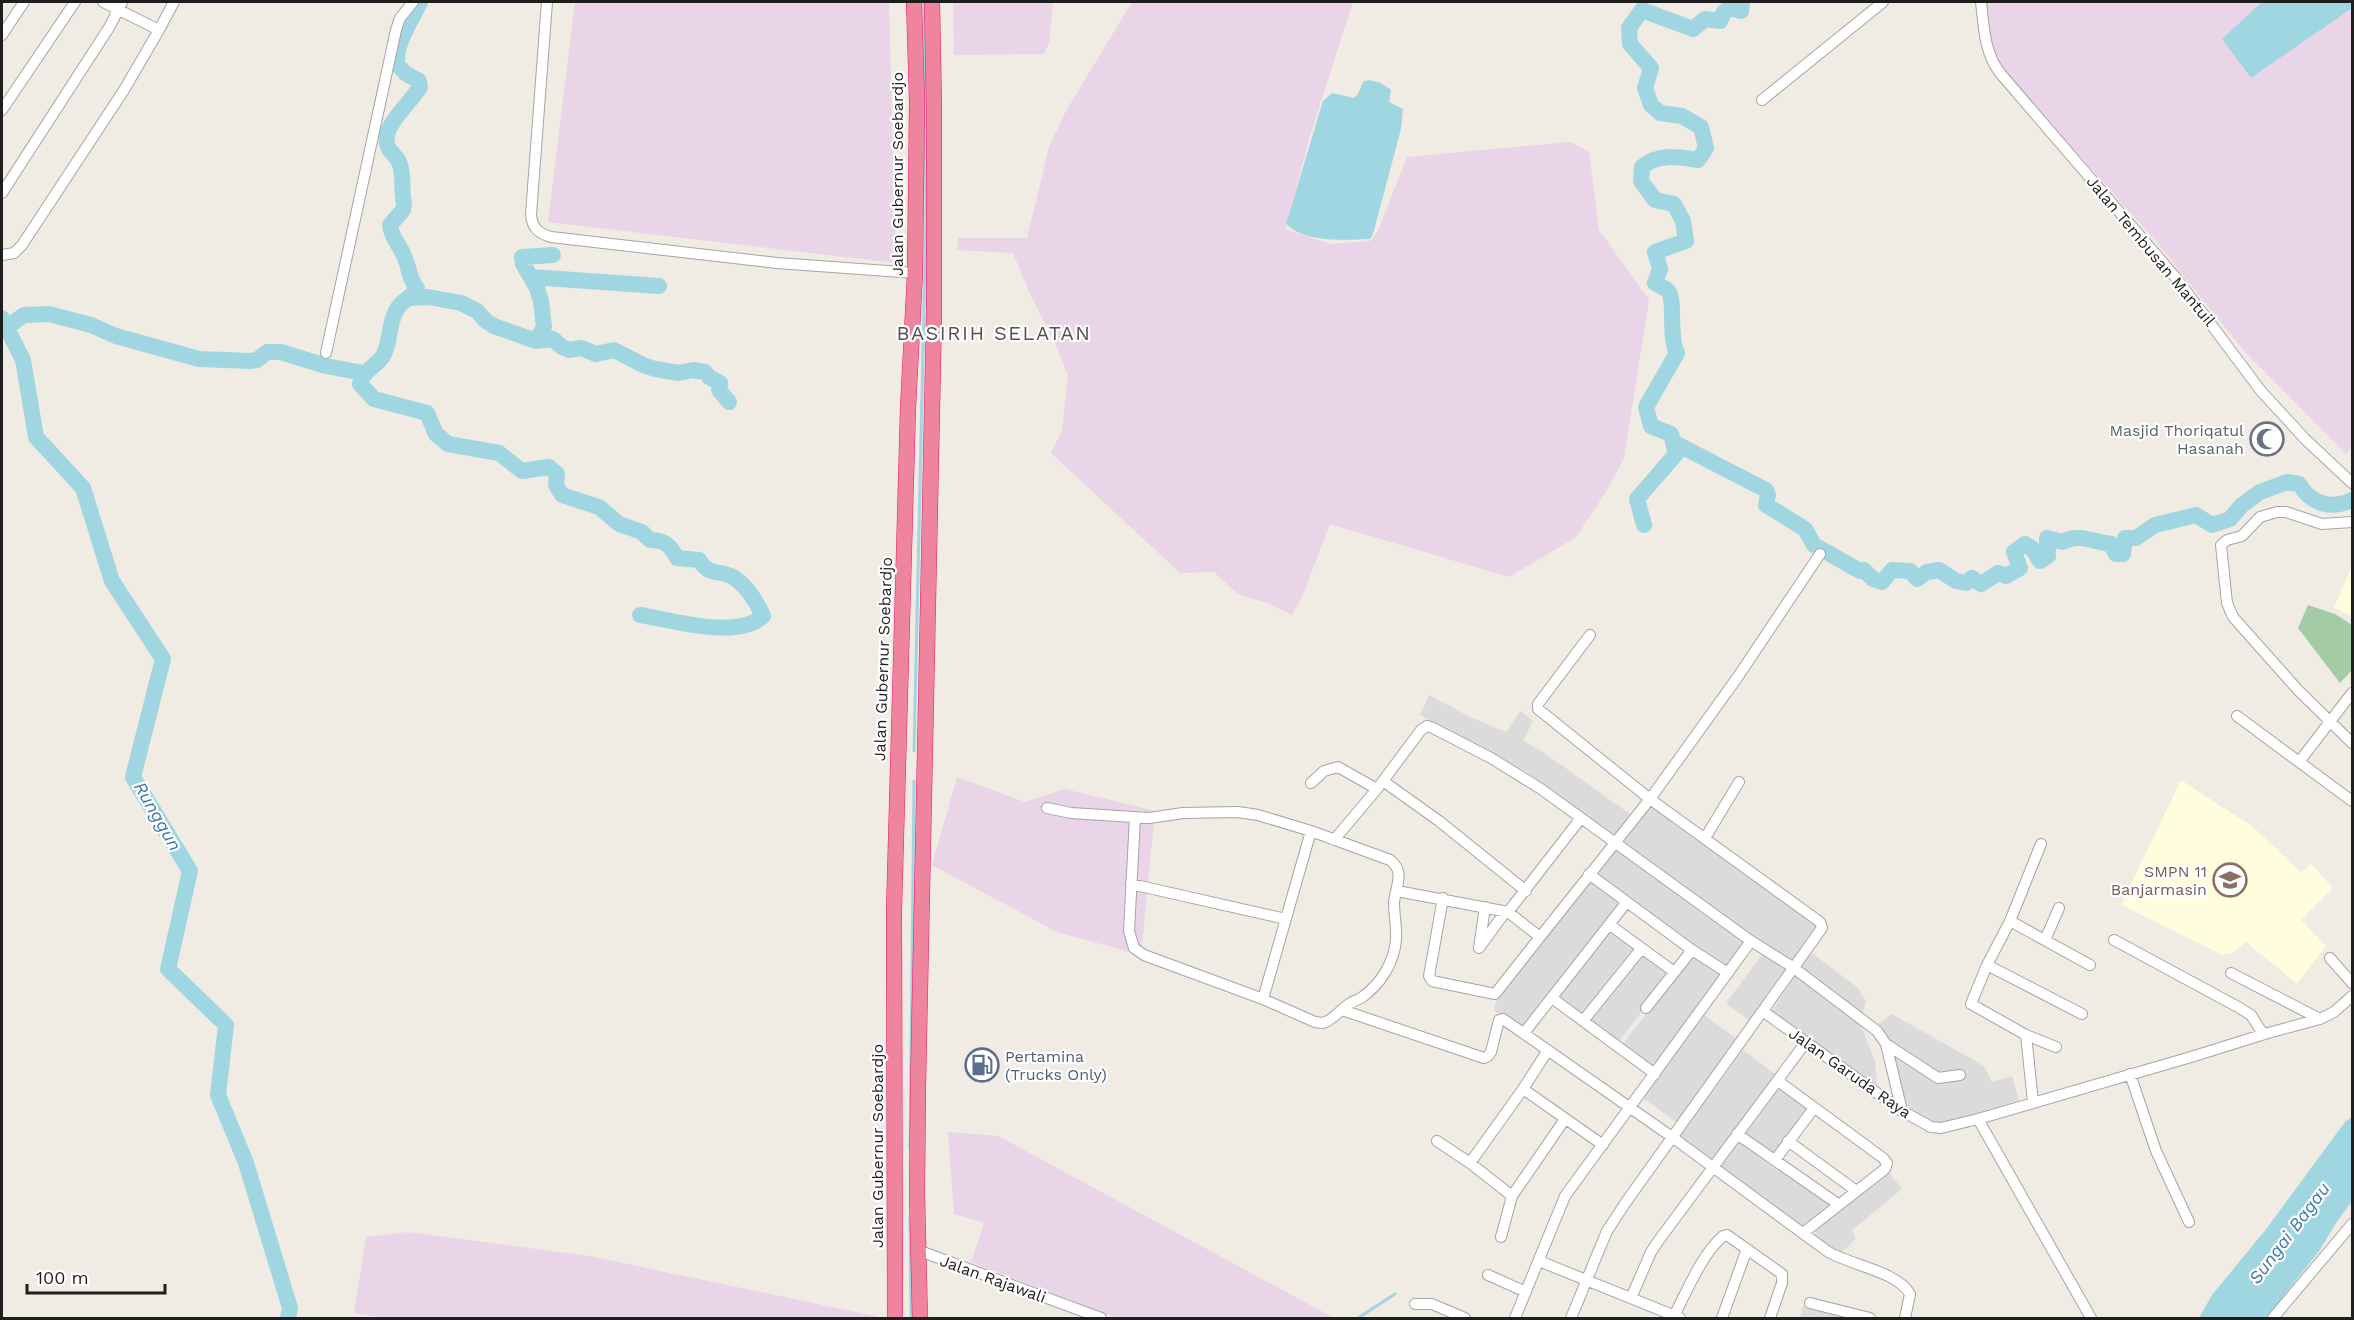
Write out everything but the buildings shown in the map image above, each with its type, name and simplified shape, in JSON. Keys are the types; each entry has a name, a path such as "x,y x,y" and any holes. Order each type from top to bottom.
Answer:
{"highway":[{"name":"Jalan Gubernur Soebardjo","path":"895,1318 894,910 908,408 915,273 917,102 914,2"},
{"path":"920,1318 918,1142 934,314 932,2"},
{"path":"898,763 924,763"}],"street":[{"path":"2,35 24,2"},
{"path":"2,110 75,2"},
{"path":"103,2 120,5 159,30"},
{"path":"2,255 14,253 22,245 124,90 174,2"},
{"path":"326,353 396,30 400,18 413,2"},
{"path":"547,2 531,214 533,226 537,231 550,237 777,263 915,273"},
{"path":"1762,100 1883,2"},
{"name":"Jalan Tembusan Mantuil","path":"1981,2 1985,42 1990,57 2000,73 2177,279 2261,391 2305,439 2351,482"},
{"path":"2,193 110,26 120,5"},
{"path":"2352,522 2322,524 2286,512 2277,512 2260,517 2242,536 2226,540 2221,545 2227,603 2233,617 2298,690 2352,743"},
{"path":"1443,898 1429,976 1432,981 1495,994 1650,799 1737,678 1820,554"},
{"path":"1571,1318 1607,1231 1822,930 1820,922 1650,799 1538,709 1538,704 1554,681 1590,635"},
{"path":"2299,762 2352,693"},
{"path":"2237,716 2352,801"},
{"path":"1334,840 1380,785 1421,730 1429,726 1508,768 1615,841 1751,941 1794,968 1876,1031 1886,1044 1938,1078 1960,1075"},
{"path":"1311,783 1324,771 1338,767 1380,785 1439,821 1526,891"},
{"path":"1705,838 1739,782"},
{"path":"1047,808 1071,813 1135,817 1238,812 1258,815 1311,831 1395,864 1399,874 1394,901 1396,942 1391,962 1375,987 1327,1021 1315,1022 1263,999 1144,955 1134,948 1130,931 1135,817"},
{"path":"1485,907 1479,948 1581,818"},
{"path":"1263,999 1311,831"},
{"path":"2041,844 2010,921 1987,965 1971,1004 2026,1035 2056,1047"},
{"path":"1589,874 1626,903 1728,973"},
{"path":"1131,884 1286,919"},
{"path":"1397,891 1507,911 1540,937"},
{"path":"1524,1034 1626,903"},
{"path":"2045,940 2059,908"},
{"path":"2010,921 2090,965"},
{"path":"1610,925 1673,971"},
{"path":"2114,940 2238,1007 2251,1016 2263,1034"},
{"path":"1515,1318 1560,1203 1751,941"},
{"path":"1583,1021 1641,949"},
{"path":"1646,1008 1673,971 1692,950"},
{"path":"2330,958 2352,983"},
{"path":"1987,965 2082,1014"},
{"path":"2231,973 2320,1019"},
{"name":"Jalan Garuda Raya","path":"1764,1012 1902,1112 1931,1127 1941,1128 2320,1019 2334,1012 2352,996"},
{"path":"1552,998 1655,1074"},
{"path":"1342,1010 1484,1058 1491,1052 1500,1019 1630,1107 1840,1260 1884,1275 1908,1290 1910,1298 1905,1318"},
{"path":"2026,1035 2034,1102"},
{"path":"1631,1298 1651,1252 1806,1041"},
{"path":"1886,1044 1902,1112"},
{"path":"1470,1163 1524,1089 1548,1050"},
{"path":"2130,1074 2156,1151 2188,1222"},
{"path":"1778,1081 1886,1160 1885,1169 1855,1190 1803,1233"},
{"path":"1524,1089 1603,1145"},
{"path":"1775,1160 1814,1108"},
{"path":"1501,1237 1512,1196 1565,1119"},
{"path":"1978,1119 2091,1318"},
{"path":"1737,1134 1838,1204"},
{"path":"1437,1142 1470,1163 1512,1196"},
{"path":"1788,1142 1855,1190"},
{"path":"2273,1318 2352,1224"},
{"path":"1539,1261 1677,1317 1694,1277 1719,1239 1727,1235 1782,1274 1782,1283 1770,1318"},
{"path":"1722,1318 1747,1249"},
{"name":"Jalan Rajawali","path":"920,1251 1101,1318"},
{"path":"1488,1275 1526,1292"},
{"path":"1810,1303 1870,1318"},
{"path":"1415,1304 1432,1304 1465,1318"}],"shaded area":[{"path":"575,2 889,2 896,263 548,222"},
{"path":"953,2 1053,2 1049,43 1044,54 954,55"},
{"path":"1132,2 1351,2 1352,5 1309,139 1285,229 1331,244 1370,241 1377,233 1407,157 1571,142 1589,152 1599,230 1649,300 1624,458 1606,492 1576,537 1509,577 1330,524 1302,597 1292,615 1270,604 1238,594 1214,572 1180,573 1051,453 1062,431 1068,375 1056,345 1030,294 1013,253 957,250 958,238 1027,238 1049,147 1066,111"},
{"path":"1986,2 2352,2 2352,446 2346,454 2244,351 2159,245 1999,65 1994,57"},
{"path":"2352,566 2352,616 2334,608"},
{"path":"1429,695 1472,718 1506,732 1520,711 1533,721 1523,741 1543,752 1630,814 1615,836 1528,773 1420,715"},
{"path":"957,777 1025,802 1065,789 1155,811 1141,955 1057,932 932,865"},
{"name":"SMPN 11 Banjarmasin","path":"2181,780 2253,827 2301,872 2311,864 2333,888 2301,920 2326,946 2297,984 2246,942 2233,953 2223,955 2121,905"},
{"path":"1650,802 1814,921 1819,929 1790,964 1620,842"},
{"path":"1616,846 1749,941 1728,969 1596,874"},
{"path":"1590,881 1622,901 1530,1027 1518,1025 1496,1012 1494,1007 1500,994"},
{"path":"1611,928 1640,950 1586,1021 1557,999"},
{"path":"1642,951 1671,973 1617,1044 1588,1022"},
{"path":"1764,952 1790,971 1751,1022 1726,1003"},
{"path":"1697,953 1723,976 1657,1067 1652,1068 1622,1045 1691,956"},
{"path":"1813,954 1857,987 1866,1001 1860,1023 1875,1061 1877,1086 1871,1085 1772,1011 1806,959"},
{"path":"1892,1014 1984,1066 1992,1082 2012,1076 2019,1100 1935,1126 1905,1106 1878,1027 1879,1023"},
{"path":"1704,1015 1738,1040 1677,1123 1643,1098"},
{"path":"1743,1050 1778,1076 1712,1166 1677,1140"},
{"path":"1778,1084 1811,1108 1776,1157 1743,1132"},
{"path":"948,1132 998,1136 1334,1318 1117,1318 971,1262 984,1223 954,1214"},
{"path":"1742,1136 1833,1202 1810,1233 1719,1167"},
{"path":"1887,1170 1902,1189 1852,1230 1856,1238 1841,1253 1813,1238 1818,1228 1836,1210"},
{"path":"408,1232 589,1256 884,1318 385,1318 354,1313 366,1237"},
{"path":"1803,1306 1854,1318 1800,1318"}],"green space":[{"path":"2308,605 2335,614 2352,625 2352,670 2340,683 2298,628"}],"water":[{"path":"2262,2 2352,2 2352,8 2251,78 2222,39"},
{"path":"1369,80 1381,83 1391,90 1389,102 1403,109 1401,129 1373,234 1370,239 1337,240 1314,237 1294,230 1286,224 1323,101 1332,93 1354,98 1363,82"},
{"name":"Sungai Bagau","path":"2352,1117 2352,1201 2320,1250 2266,1318 2199,1318 2212,1295 2267,1228 2345,1122"}],"waterway":[{"path":"420,2 401,40 397,56 397,64 405,73 419,81 420,87 397,116 386,140 389,149 401,166 404,203 403,210 390,225 391,230 417,288 398,307 393,316 383,356 367,371 360,384 374,399 427,413 436,434 448,444 499,453 522,471 549,467 557,474 556,485 562,495 599,507 619,524 642,532 650,540 666,544 677,558 699,560 710,571 731,576 750,593 763,616 752,623 721,628 640,615"},
{"path":"914,751 926,218 924,2"},
{"path":"1644,525 1637,499 1676,454 1671,434 1651,426 1646,407 1677,353 1673,337 1672,302 1668,291 1655,283 1660,269 1655,252 1686,241 1683,221 1674,204 1655,200 1641,181 1642,167 1661,158 1676,157 1698,160 1706,148 1701,127 1682,116 1660,113 1651,105 1645,88 1651,68 1630,44 1629,28 1642,10 1693,29 1705,19 1720,21 1724,12 1730,8 1741,11 1742,2"},
{"path":"536,341 544,327 541,301 537,288 523,264 522,257 553,255"},
{"path":"531,277 659,286"},
{"path":"412,298 428,297 461,303 477,311 494,326 536,341 553,339 569,350 581,348 596,354 614,350 655,369 679,373 693,370 705,372 720,383 719,390 729,402"},
{"path":"6,328 24,315 49,314 91,325 116,336 199,359 250,361 257,360 267,352 281,352 326,366 363,373"},
{"name":"Runggun","path":"2,318 23,360 36,437 83,488 112,581 163,659 133,777 190,871 168,969 226,1025 218,1095 246,1163 290,1308 288,1318"},
{"path":"1673,442 1766,490 1768,495 1766,505 1805,529 1814,545 1860,571 1864,570 1873,579 1882,582 1892,570 1910,571 1917,579 1927,572 1939,570 1956,581 1966,583 1972,578 1981,584 1998,573 2006,576 2020,568 2014,552 2025,544 2032,548 2040,561 2048,556 2047,538 2063,542 2080,538 2111,544 2116,554 2123,554 2125,538 2136,538 2155,525 2196,515 2212,525 2230,519 2242,505 2260,492 2287,482 2299,484 2309,496 2329,505 2352,500"},
{"path":"910,1149 914,781"},
{"path":"910,1218 911,1318"},
{"path":"1358,1318 1395,1294"}],"place":[{"name":"Masjid Thoriqatul Hasanah","path":"2267,439"},
{"name":"SMPN 11 Banjarmasin","path":"2230,880"},
{"name":"Pertamina (Trucks Only)","path":"982,1065"}],"district":[{"name":"BASIRIH SELATAN","path":"994,333"}]}
